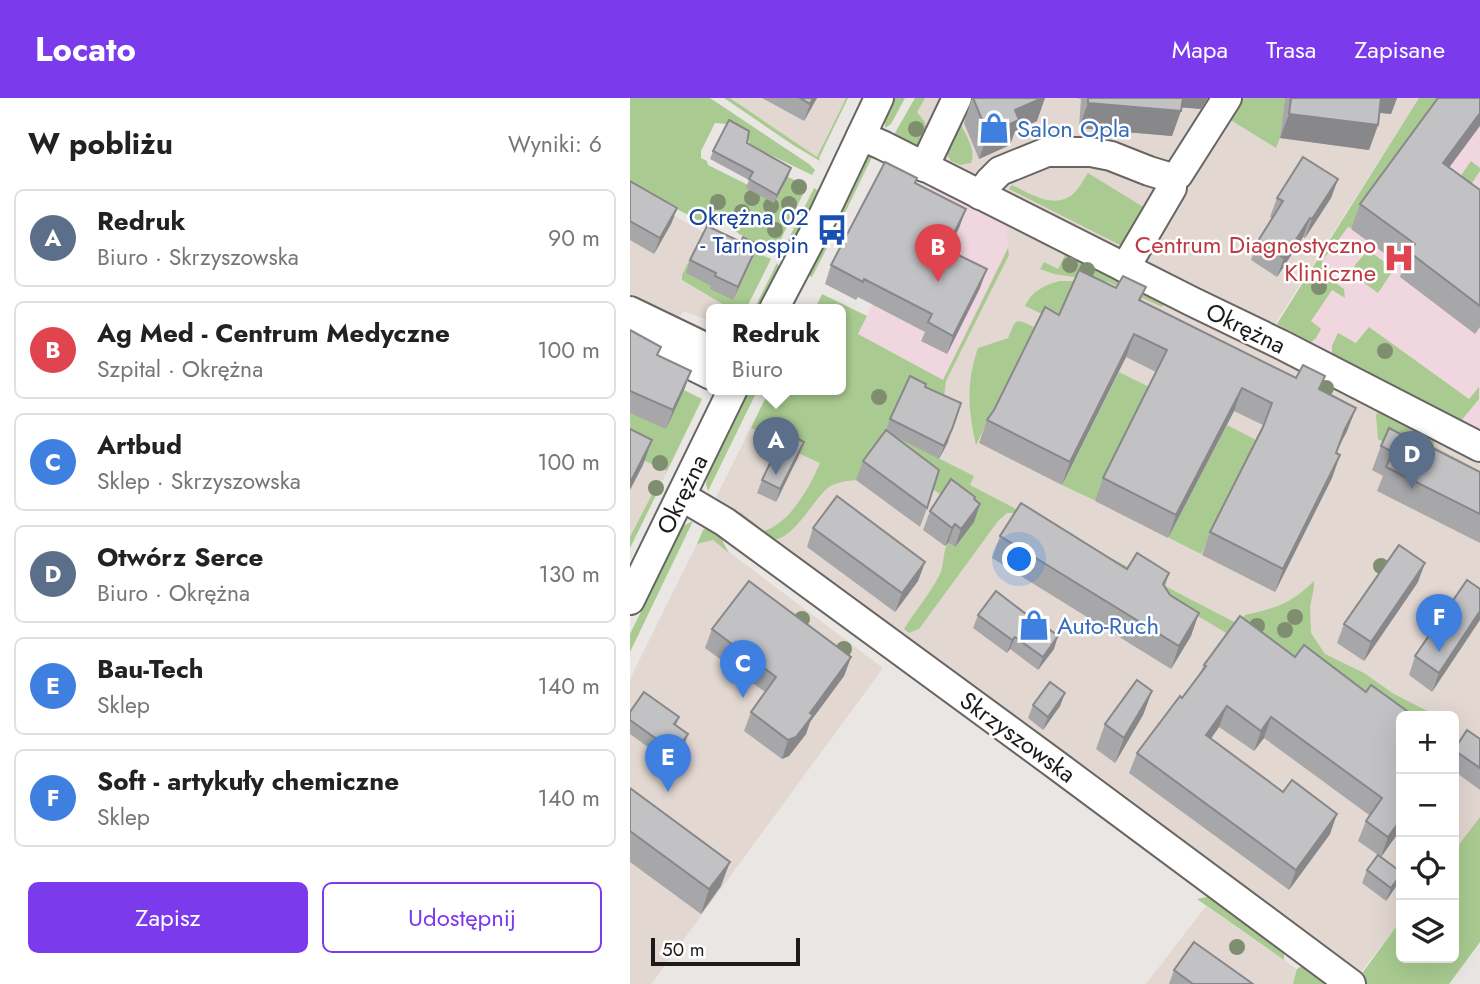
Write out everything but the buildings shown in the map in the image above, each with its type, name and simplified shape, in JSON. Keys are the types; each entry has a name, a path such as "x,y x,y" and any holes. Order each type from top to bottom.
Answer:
{"street":[{"path":"778,304 879,98"},
{"path":"924,167 957,98"},
{"path":"980,195 1000,172 1047,152 1101,154 1172,178 1178,175 1227,98"},
{"name":"Okrężna","path":"861,136 1280,344 1480,447"},
{"path":"1125,268 1172,188 1172,178"},
{"path":"630,311 706,348"},
{"path":"630,335 706,373"},
{"name":"Okrężna","path":"630,600 730,395"},
{"name":"Skrzyszowska","path":"681,496 725,522 1351,984"}],"shaded area":[{"path":"730,98 846,98 817,157"},
{"path":"915,98 1419,98 1273,327 902,143 895,133"},
{"name":"Centrum Diagnostyczno Kliniczne","path":"1419,98 1480,98 1480,431 1277,324"},
{"path":"934,181 1006,218 1008,248 943,380 858,334"},
{"path":"630,201 671,224 675,216 703,232 682,280 723,304 706,304 706,319 683,311 651,374 702,399 630,548"},
{"path":"1006,222 1480,453 1480,817 1459,844 1459,711 1396,711 1396,927 1358,976 792,560 715,499 765,399 855,434"},
{"path":"713,540 883,668 651,984 630,984 630,679 697,544"},
{"path":"1206,906 1284,960 1317,984 1146,984"}],"green space":[{"path":"630,98 710,98 815,170 812,175 750,145 747,134 727,124 715,123 701,151 701,158 707,161 708,165 748,185 774,203 788,177 807,186 775,251 739,234 734,220 724,214 716,217 711,227 675,208 671,214 675,216 671,224 630,201"},
{"path":"724,98 730,98 817,157 848,98 819,158 820,161"},
{"path":"894,98 905,98 891,124 885,128 885,118"},
{"path":"915,98 925,98 917,112 927,129 919,145 911,146 897,138 895,133"},
{"path":"1238,98 1285,98 1280,138 1276,148 1229,119"},
{"path":"1419,98 1447,98 1351,228 1348,227 1322,261 1326,274 1344,289 1345,298 1332,290 1311,321 1321,329 1311,342 1277,324"},
{"path":"959,121 970,142 972,153 971,163 960,165 951,161 948,156 948,146"},
{"path":"873,155 839,225 834,224 864,159"},
{"path":"1471,161 1480,171 1468,189 1457,181"},
{"path":"1088,173 1148,210 1126,248 1009,189 1012,185 1044,199 1060,200 1075,192"},
{"path":"814,188 819,191 817,200 790,253 781,254"},
{"path":"703,232 707,234 707,270 733,300 753,258 726,239 771,259 748,304 723,304 682,280"},
{"path":"823,238 830,242 811,277 806,271"},
{"path":"1047,242 1165,301 1162,307 1108,282 1054,274 1040,269 1044,262 1058,269 1065,255 1045,245"},
{"path":"1008,248 1009,255 946,381 942,410 922,450 974,476 970,485 1238,624 1245,615 1290,600 1314,581 1310,607 1311,633 1325,654 1364,673 1394,694 1427,711 1396,712 1233,637 1129,575 1014,513 1007,513 998,521 919,629 909,633 904,629 935,583 941,572 946,547 948,543 954,547 968,515 879,449 856,480 829,487 800,522 783,537 774,540 754,532 738,518 740,512 764,531 773,527 798,503 820,463 778,444 780,440 751,428 765,399 769,400 772,395 846,395 846,306 867,316 858,334 943,380"},
{"path":"1368,250 1394,269 1378,293 1356,277 1353,271"},
{"path":"777,263 781,270 764,304 756,304"},
{"path":"1060,281 1079,281 1070,291 1055,320 1025,306 1039,289"},
{"path":"822,294 842,304 817,304"},
{"path":"1018,321 1034,327 976,445 970,396 978,348 1008,338"},
{"path":"1369,327 1469,399 1479,387 1479,399 1461,421 1332,353 1338,333 1356,343"},
{"path":"1119,372 1151,388 1094,500 1062,485"},
{"path":"684,390 702,399 667,471 630,454 630,406 666,429"},
{"path":"745,395 755,395 708,491 707,477"},
{"path":"1380,410 1438,432 1433,446 1480,471 1480,498 1378,439 1376,415"},
{"path":"1227,425 1258,441 1201,554 1169,536"},
{"path":"659,481 661,485 630,548 630,537"},
{"path":"693,521 630,652 630,634 683,526"},
{"path":"706,528 723,536 729,553 713,540 697,544"},
{"path":"1480,817 1480,942 1449,984 1365,984 1358,979 1396,927 1396,963 1459,963 1459,844"},
{"path":"1216,895 1284,948 1284,960 1197,899"},
{"path":"1311,966 1334,984 1293,984 1297,969"}],"place":[{"name":"Salon Opla","path":"994,128"},
{"name":"Okrężna 02 - Tarnospin","path":"832,230"},
{"name":"Centrum Diagnostyczno Kliniczne","path":"1399,258"},
{"name":"Ag Med - Centrum Medyczne","path":"938,282"},
{"name":"Redruk","path":"776,475"},
{"name":"Otwórz Serce","path":"1412,489"},
{"name":"Auto-Ruch","path":"1034,625"},
{"name":"Soft - artykuły chemiczne","path":"1439,652"},
{"name":"Artbud","path":"743,698"},
{"name":"Bau-Tech","path":"668,792"}]}
